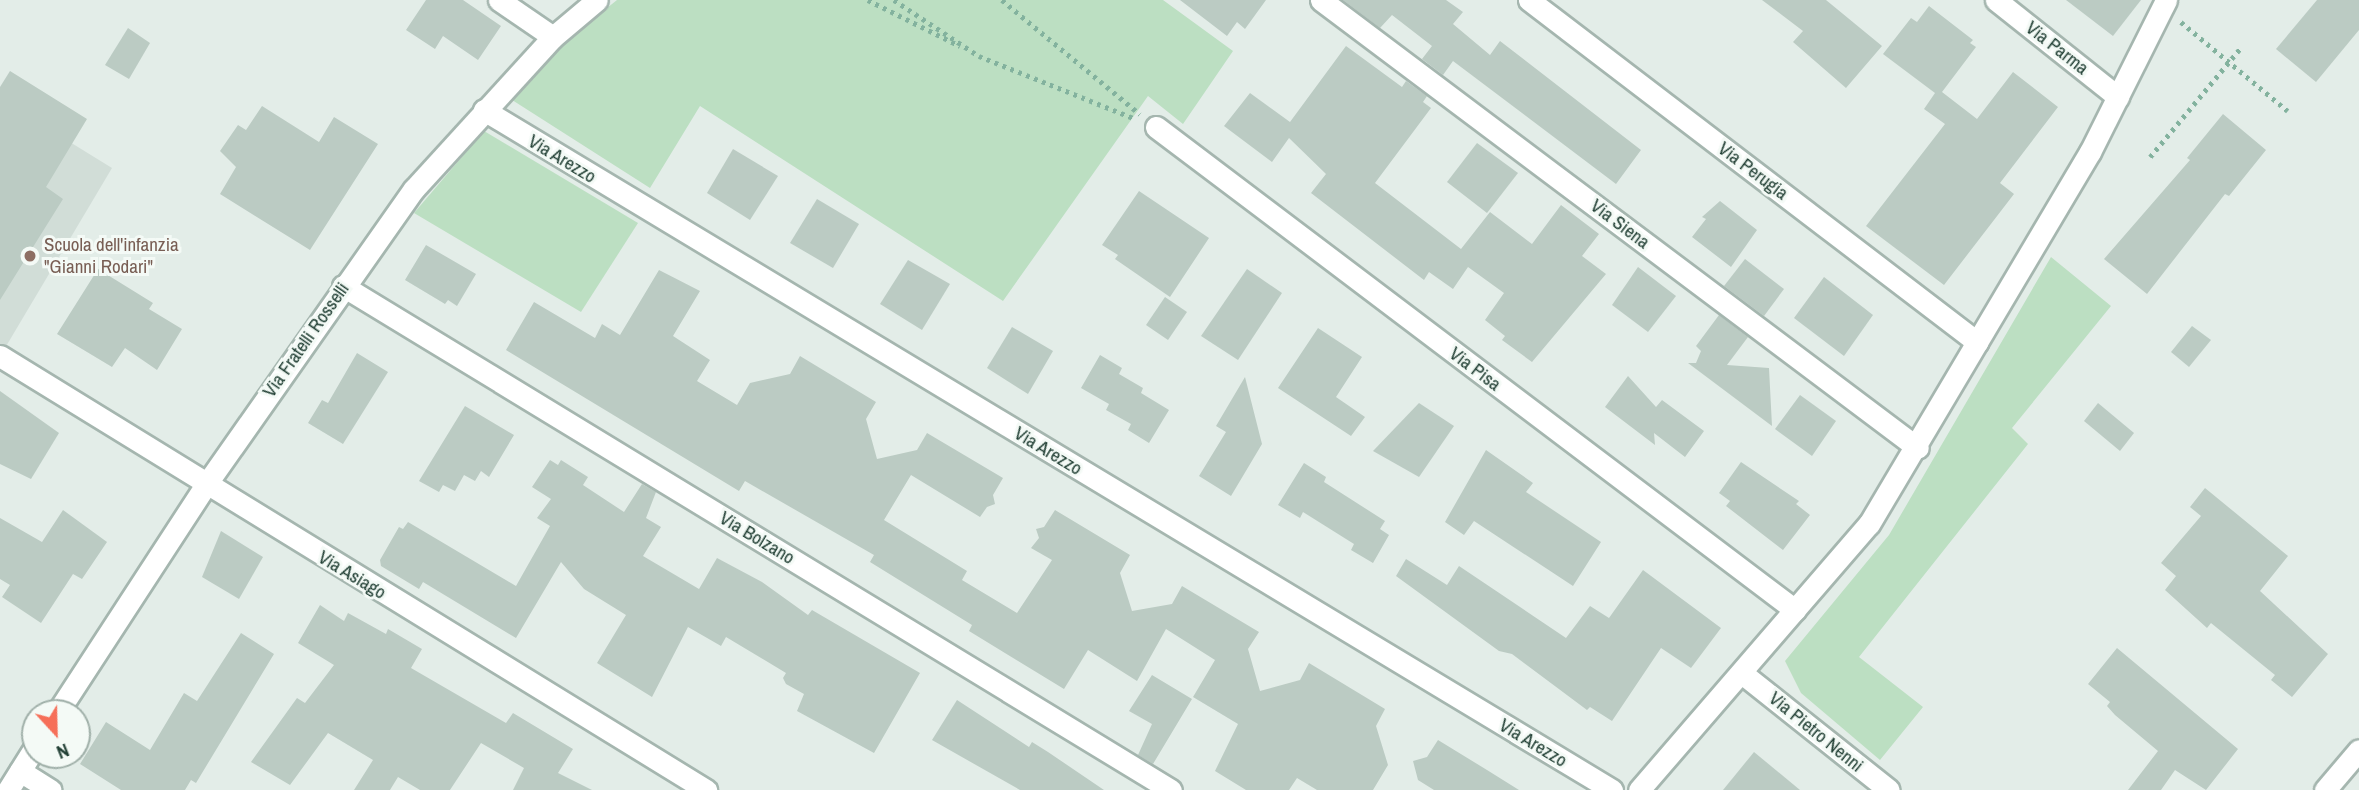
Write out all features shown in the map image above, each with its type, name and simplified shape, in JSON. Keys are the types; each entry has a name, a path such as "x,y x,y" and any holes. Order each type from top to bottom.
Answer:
{"street":[{"path":"499,0 553,37"},
{"name":"Via Fratelli Rosselli","path":"66,699 205,486 343,286 414,189 553,37 597,0"},
{"name":"Via Siena","path":"1321,0 1918,448"},
{"name":"Via Perugia","path":"1529,0 1977,342"},
{"name":"Via Parma","path":"1996,0 2118,97"},
{"path":"1639,790 1743,674 1870,524 1918,448 2118,97 2165,4"},
{"name":"Via Arezzo","path":"484,110 1612,790"},
{"name":"Via Pisa","path":"1156,127 1795,610"},
{"name":"Via Bolzano","path":"343,286 1171,790"},
{"name":"Via Asiago","path":"0,356 205,486 706,790"},
{"name":"Via Pietro Nenni","path":"1743,674 1889,790"},
{"path":"2325,790 2359,750"},
{"path":"8,790 20,771 51,790"}],"path":[{"path":"868,0 979,56 1156,127"},
{"path":"894,0 979,56"},
{"path":"1002,0 1156,127"},
{"path":"2165,4 2288,111"},
{"path":"2150,157 2242,46"}],"shaded area":[{"name":"Scuola dell'infanzia \"Gianni Rodari\"","path":"0,99 112,168 5,348 0,344"}],"green space":[{"path":"617,0 1163,0 1233,51 1183,124 1148,96 1003,301 700,106 650,188 509,98 566,41"},
{"path":"484,131 638,223 581,312 414,213"},
{"path":"2051,257 2111,306 2012,428 2028,444 1859,657 1923,707 1880,760 1801,693 1785,661 1889,535"}],"building":[{"path":"426,0 463,0 501,26 478,60 443,36 435,49 406,30"},
{"path":"1180,0 1266,0 1245,29 1237,22 1227,36"},
{"path":"1343,0 1446,0 1463,12 1453,24 1490,55 1500,41 1641,150 1616,184 1453,61 1443,75 1422,59 1432,46 1392,15 1380,28"},
{"path":"1762,0 1826,0 1882,46 1846,88 1793,42 1803,31"},
{"path":"2066,0 2141,0 2113,36"},
{"path":"2317,0 2359,0 2359,30 2316,82 2276,49"},
{"path":"1929,6 1973,40 1970,43 1976,47 1942,92 1977,119 2013,72 2058,107 2000,183 2014,194 1944,285 1866,226 1945,124 1924,109 1935,93 1883,54 1911,18 1917,22"},
{"path":"128,28 150,43 129,79 105,65"},
{"path":"1346,46 1402,87 1406,81 1427,96 1423,102 1431,108 1375,183 1461,249 1490,212 1532,244 1561,205 1599,234 1582,256 1606,274 1532,362 1502,340 1505,336 1485,320 1504,293 1468,267 1453,289 1429,272 1424,280 1311,193 1326,174 1289,138 1272,162 1224,126 1250,93 1290,122"},
{"path":"10,71 87,119 46,187 63,199 0,300 0,87"},
{"path":"262,106 319,142 334,117 378,144 310,250 220,194 236,167 220,151 238,125 246,130"},
{"path":"2223,114 2266,150 2229,196 2225,194 2147,294 2104,259 2190,160 2187,158"},
{"path":"1477,143 1518,173 1487,213 1447,182"},
{"path":"733,149 778,176 750,220 707,193"},
{"path":"1139,191 1209,238 1170,297 1115,259 1118,255 1102,245"},
{"path":"817,199 859,224 833,268 790,243"},
{"path":"1720,201 1757,230 1731,267 1692,237 1706,219 1702,217"},
{"path":"426,245 476,274 457,306 448,300 445,304 405,280"},
{"path":"1745,259 1784,289 1764,316 1724,286"},
{"path":"908,260 950,284 922,330 880,304"},
{"path":"1638,267 1676,296 1648,332 1612,305"},
{"path":"98,269 153,303 149,309 182,329 157,370 125,348 112,367 57,334"},
{"path":"1247,269 1282,293 1238,360 1201,336"},
{"path":"659,270 700,291 673,336 710,360 697,381 737,405 750,383 790,374 800,356 876,402 866,419 877,459 917,450 927,433 1003,478 993,495 995,504 987,507 980,517 911,475 884,520 967,571 962,580 1017,613 1052,560 1031,548 1039,538 1036,529 1044,527 1055,510 1130,555 1120,573 1132,611 1172,604 1182,586 1259,632 1248,649 1260,691 1300,680 1309,663 1385,709 1376,726 1388,765 1373,790 1317,790 1297,778 1289,790 1246,790 1215,771 1238,724 1193,697 1215,660 1166,629 1137,681 1088,650 1064,689 969,631 972,625 870,562 874,555 745,481 739,491 506,350 534,302 595,338 602,324 620,335"},
{"path":"1824,277 1873,315 1844,356 1794,318"},
{"path":"1165,297 1187,312 1168,340 1146,325"},
{"path":"1719,315 1748,337 1727,365 1769,368 1772,426 1688,363 1696,363 1701,351 1696,346"},
{"path":"2192,326 2211,340 2189,367 2171,352"},
{"path":"1012,327 1053,351 1028,394 987,368"},
{"path":"1318,328 1362,357 1336,397 1365,417 1351,436 1278,388"},
{"path":"357,353 388,372 343,444 308,423 322,400 328,403"},
{"path":"1100,355 1122,368 1119,374 1143,388 1141,393 1169,410 1149,443 1128,430 1131,424 1106,410 1109,404 1081,388"},
{"path":"1628,376 1656,407 1662,400 1704,431 1685,457 1654,433 1655,445 1605,407"},
{"path":"1245,377 1262,444 1231,496 1199,476 1226,432 1216,426"},
{"path":"0,391 59,433 31,479 0,464"},
{"path":"1800,395 1836,421 1812,456 1775,429"},
{"path":"1419,403 1454,426 1419,477 1373,451"},
{"path":"2098,403 2134,433 2120,451 2084,421"},
{"path":"465,406 514,435 489,477 481,471 475,481 464,475 455,491 443,485 439,492 419,481"},
{"path":"1486,450 1533,483 1526,492 1601,542 1573,586 1474,521 1464,535 1445,522"},
{"path":"550,460 558,465 561,460 588,477 583,485 624,512 642,484 656,492 646,518 661,527 643,556 699,589 717,558 762,582 808,615 812,610 920,673 874,753 797,711 804,694 786,684 783,678 786,673 726,637 721,646 688,627 652,697 597,663 626,615 584,589 561,562 516,638 423,582 419,589 381,566 380,560 399,527 403,529 408,522 516,586 550,526 537,518 551,499 532,487"},
{"path":"1741,462 1799,501 1796,504 1810,515 1783,550 1726,506 1730,501 1719,493"},
{"path":"1304,463 1326,477 1324,482 1385,521 1380,529 1389,535 1373,563 1351,550 1354,544 1303,512 1300,518 1278,505"},
{"path":"2205,488 2288,556 2260,591 2328,654 2292,697 2271,680 2275,675 2211,623 2207,628 2165,590 2176,576 2161,563 2201,516 2190,507"},
{"path":"63,510 107,542 82,579 73,574 41,623 2,597 10,585 0,579 0,518 42,542"},
{"path":"221,531 263,557 239,599 202,577"},
{"path":"1406,559 1447,585 1459,566 1566,638 1590,606 1609,618 1643,570 1721,628 1691,668 1661,648 1612,721 1590,707 1587,710 1512,654 1499,651 1396,576"},
{"path":"320,605 344,621 348,613 386,634 388,629 422,649 411,668 506,723 513,713 573,749 558,773 592,790 513,790 524,768 481,743 450,790 420,790 398,777 390,790 354,790 373,760 328,733 290,785 251,762 297,698 305,703 334,665 298,643"},
{"path":"241,633 274,654 196,783 191,780 185,790 121,790 88,769 91,769 91,746 106,722 150,750 184,693 197,701"},
{"path":"2117,648 2238,749 2206,790 2175,770 2161,790 2128,790 2158,751 2115,715 2107,706 2110,702 2088,684"},
{"path":"1152,675 1192,699 1153,764 1138,755 1152,724 1129,711"},
{"path":"957,700 1029,747 1032,742 1104,790 1020,790 932,740"},
{"path":"1438,740 1519,790 1434,790 1418,780 1413,761 1427,757"},
{"path":"1754,752 1800,790 1723,790"}],"place":[{"name":"Scuola dell'infanzia \"Gianni Rodari\"","path":"30,256"}]}
